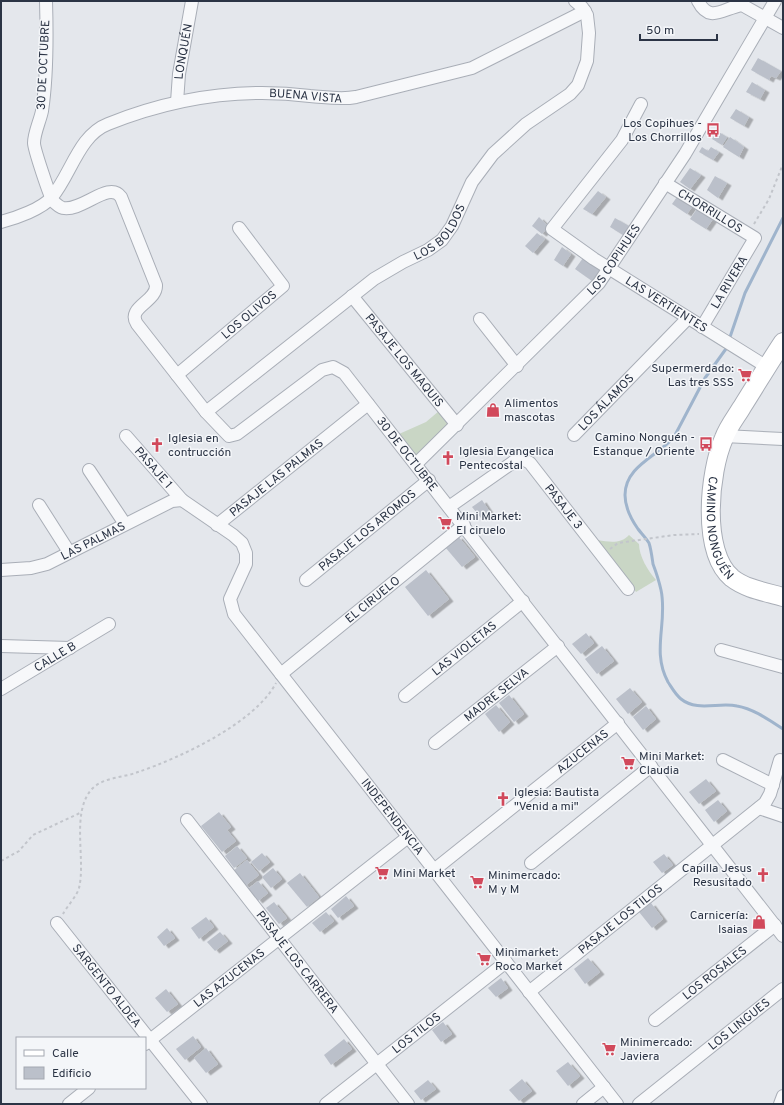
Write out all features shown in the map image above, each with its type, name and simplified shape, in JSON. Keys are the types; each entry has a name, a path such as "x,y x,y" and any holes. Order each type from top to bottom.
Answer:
{"main road":[{"name":"CAMINO NONGUÉN","path":"783,342 724,436 714,476 712,534 717,558 724,570 733,579 750,588 783,597"}],"street":[{"name":"30 DE OCTUBRE","path":"46,1 45,73 42,110 34,144 52,198 59,206 68,208 81,206 108,191 119,195 156,285 154,295 135,313 135,322 206,412 225,434 234,436 322,370 329,367 337,368 344,373 781,932"},
{"name":"LONQUÉN","path":"177,102 179,74 192,1"},
{"path":"575,1 585,11"},
{"path":"698,1 702,8 708,13 715,14 742,5 783,28"},
{"name":"LOS COPIHUES","path":"416,464 591,292 609,269 665,183 775,1"},
{"name":"BUENA VISTA","path":"52,198 86,142 96,131 108,124 177,102 216,95 254,93 350,98 472,68 585,11"},
{"name":"LOS BOLDOS","path":"206,412 352,296 388,270 428,250 442,240 452,226 472,182 493,154 526,124 574,90 580,80 588,54 589,24 585,11"},
{"name":"LAS VERTIENTES","path":"642,104 622,140 552,229 579,250 767,367"},
{"name":"CHORRILLOS","path":"665,183 752,236"},
{"path":"1,222 22,217 52,198"},
{"name":"LOS OLIVOS","path":"177,374 282,287 282,283 239,228"},
{"name":"LA RIVERA","path":"702,327 752,236"},
{"name":"PASAJE LOS MAQUIS","path":"352,296 457,425"},
{"name":"LOS ÁLAMOS","path":"574,435 688,318"},
{"path":"480,319 516,366"},
{"name":"PASAJE LAS PALMAS","path":"182,500 217,524 368,404"},
{"name":"PASAJE 1","path":"126,436 182,500"},
{"path":"724,436 783,439"},
{"name":"PASAJE 3","path":"449,506 516,460 525,460 530,463 628,589"},
{"path":"89,470 125,524"},
{"name":"PASAJE LOS AROMOS","path":"306,580 429,480"},
{"name":"LAS PALMAS","path":"1,570 39,567 172,501 182,500"},
{"path":"39,505 69,552"},
{"name":"INDEPENDENCIA","path":"217,524 238,539 246,553 245,569 231,595 231,609 617,1104"},
{"name":"EL CIRUELO","path":"281,674 464,525"},
{"name":"LAS VIOLETAS","path":"405,696 523,601"},
{"name":"CALLE B","path":"1,689 109,624"},
{"path":"1,646 70,648"},
{"name":"MADRE SELVA","path":"435,743 558,646"},
{"path":"721,650 783,667"},
{"name":"AZUCENAS","path":"434,870 618,723"},
{"path":"723,760 773,785"},
{"path":"712,845 759,808 768,799 780,760"},
{"path":"532,863 651,766"},
{"path":"759,808 783,816"},
{"name":"PASAJE LOS CARRERA","path":"187,820 408,1104"},
{"name":"LAS AZUCENAS","path":"148,1042 408,837"},
{"name":"PASAJE LOS TILOS","path":"529,992 712,845"},
{"name":"SARGENTO ALDEA","path":"57,923 144,1037"},
{"name":"LOS ROSALES","path":"655,1020 781,932"},
{"name":"LOS TILOS","path":"326,1104 506,962"},
{"name":"LOS LINGUES","path":"639,1104 783,989"},
{"name":"SARGENTO ALDEA","path":"148,1042 201,1104"},
{"path":"583,1104 604,1087"},
{"path":"68,1104 88,1089"},
{"path":"780,1104 783,1096"}],"path":[{"path":"752,236 783,164"},
{"path":"625,542 674,535 712,534"},
{"path":"57,923 79,890 82,807 91,790 109,779 136,773 164,764 198,748 237,722 269,696 281,674"},
{"path":"1,861 19,851 33,835 82,812"}],"green space":[{"path":"439,411 453,425 417,462 399,434 426,422"},
{"path":"629,535 639,544 639,549 644,563 656,580 636,592 598,540 611,542 619,541"}],"building":[{"path":"758,58 781,71 776,78 771,76 769,80 751,70"},
{"path":"752,82 765,90 760,99 746,92"},
{"path":"736,109 749,117 744,126 730,118"},
{"path":"717,131 727,137 722,145 712,139"},
{"path":"730,137 744,147 739,157 723,147"},
{"path":"702,147 708,151 711,147 719,152 713,160 699,152"},
{"path":"690,168 701,175 690,189 680,182"},
{"path":"715,176 727,183 718,198 707,190"},
{"path":"598,191 606,197 592,214 583,209"},
{"path":"677,197 692,207 687,214 672,204"},
{"path":"697,209 713,219 706,229 690,219"},
{"path":"539,217 549,227 542,234 532,226"},
{"path":"615,218 629,226 623,235 610,227"},
{"path":"537,233 545,239 533,253 525,246"},
{"path":"562,247 571,254 563,266 554,260"},
{"path":"583,258 600,271 592,281 575,269"},
{"path":"482,500 490,512 481,518 472,507"},
{"path":"458,536 475,557 462,567 445,547"},
{"path":"426,570 449,599 428,616 405,587"},
{"path":"586,633 594,643 581,654 572,644"},
{"path":"602,646 614,661 597,674 585,659"},
{"path":"630,688 642,702 628,714 616,699"},
{"path":"509,695 524,714 514,722 499,703"},
{"path":"496,705 510,722 499,732 485,714"},
{"path":"646,706 656,719 643,730 633,717"},
{"path":"706,779 716,791 699,804 689,792"},
{"path":"718,800 727,811 714,822 705,810"},
{"path":"219,812 231,827 227,830 236,841 222,852 201,826"},
{"path":"237,846 247,858 234,868 225,856"},
{"path":"262,853 270,862 259,871 251,862"},
{"path":"664,854 673,865 662,873 653,862"},
{"path":"247,860 259,875 245,886 233,871"},
{"path":"273,868 282,879 271,888 262,877"},
{"path":"300,873 319,897 307,907 287,883"},
{"path":"258,881 268,893 258,901 248,889"},
{"path":"346,896 354,906 338,918 331,909"},
{"path":"274,902 287,918 279,924 266,908"},
{"path":"651,903 663,919 652,928 639,912"},
{"path":"326,912 334,921 320,932 312,923"},
{"path":"206,917 214,927 199,939 191,928"},
{"path":"167,928 175,938 164,946 157,937"},
{"path":"220,932 228,941 215,951 207,942"},
{"path":"588,958 600,972 585,984 574,969"},
{"path":"501,978 508,988 496,997 488,988"},
{"path":"166,989 178,1004 167,1012 155,998"},
{"path":"443,1022 452,1034 441,1042 432,1030"},
{"path":"193,1036 201,1047 185,1060 176,1049"},
{"path":"344,1039 352,1049 331,1065 324,1055"},
{"path":"206,1048 218,1064 206,1073 194,1058"},
{"path":"568,1062 580,1076 568,1086 556,1071"},
{"path":"522,1079 532,1091 519,1101 509,1090"},
{"path":"428,1080 436,1089 421,1100 414,1091"}],"waterway":[{"path":"729,340 745,293 783,218"},
{"path":"728,346 705,378 674,437 636,469 630,476 626,485 625,499 633,521 649,543 651,550 663,602 660,648 661,659 663,670 674,691 681,699 694,705 730,705 743,707 761,715 783,729"}],"place":[{"name":"Los Copihues - Los Chorrillos","path":"713,130"},
{"name":"Supermerdado: Las tres SSS","path":"745,375"},
{"name":"Alimentos mascotas","path":"493,410"},
{"name":"Camino Nonguén - Estanque / Oriente","path":"706,444"},
{"name":"Iglesia en contrucción","path":"157,445"},
{"name":"Iglesia Evangelica Pentecostal","path":"448,458"},
{"name":"Mini Market: El ciruelo","path":"445,523"},
{"name":"Mini Market: Claudia","path":"628,763"},
{"name":"Iglesia: Bautista \"Venid a mi\"","path":"503,799"},
{"name":"Mini Market","path":"382,873"},
{"name":"Capilla Jesus Resusitado","path":"763,875"},
{"name":"Minimercado: M y M","path":"477,882"},
{"name":"Carnicería: Isaias","path":"759,922"},
{"name":"Minimarket: Roco Market","path":"484,959"},
{"name":"Minimercado: Javiera","path":"609,1049"}]}
